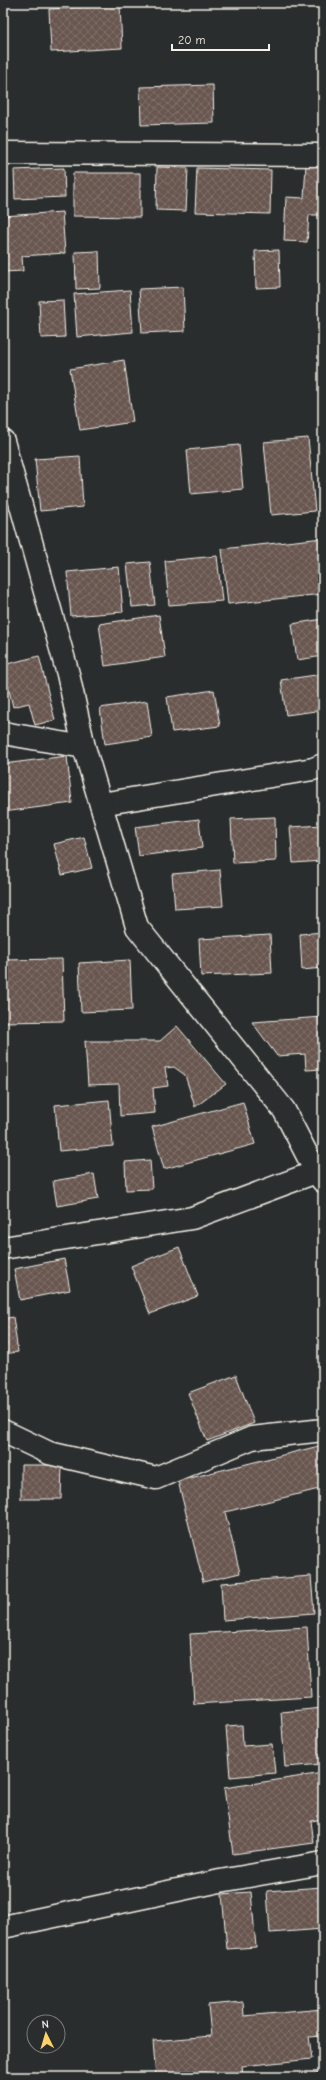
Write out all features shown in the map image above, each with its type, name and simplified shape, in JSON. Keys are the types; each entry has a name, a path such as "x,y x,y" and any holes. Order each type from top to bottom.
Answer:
{"street":[{"path":"3,154 323,155"},
{"path":"3,441 68,674 84,747 137,927 284,1110 319,1177 192,1218 3,1248"},
{"path":"3,733 84,747"},
{"path":"101,804 313,769 323,765"},
{"path":"3,1431 49,1453 156,1478 252,1438 323,1430"},
{"path":"3,1927 220,1881 323,1863"}],"building":[{"path":"120,5 122,48 51,52 49,9"},
{"path":"213,85 214,123 141,125 140,87"},
{"path":"306,165 323,166 323,215 309,215 307,242 284,241 286,197 304,198"},
{"path":"157,167 188,168 186,211 156,210"},
{"path":"64,168 65,197 15,199 14,170"},
{"path":"197,168 271,170 270,214 195,212"},
{"path":"73,173 140,173 140,217 73,216"},
{"path":"62,212 65,253 22,256 23,271 3,272 3,216"},
{"path":"279,250 280,287 256,288 255,251"},
{"path":"99,251 100,288 76,289 75,252"},
{"path":"183,287 185,331 142,333 139,289"},
{"path":"130,290 133,332 77,337 74,294"},
{"path":"63,300 65,337 41,338 39,301"},
{"path":"124,360 133,422 80,430 70,369"},
{"path":"308,438 315,511 271,515 264,442"},
{"path":"239,445 243,489 191,494 187,450"},
{"path":"80,456 83,507 40,511 35,459"},
{"path":"323,538 323,594 228,604 222,549"},
{"path":"217,556 222,601 169,605 165,561"},
{"path":"150,562 155,605 132,607 127,564"},
{"path":"119,567 123,612 71,616 67,572"},
{"path":"159,615 165,657 105,666 99,624"},
{"path":"323,619 323,656 297,660 292,624"},
{"path":"39,656 55,720 35,725 29,703 13,707 3,665"},
{"path":"323,674 323,710 286,715 281,680"},
{"path":"214,690 220,726 172,732 167,697"},
{"path":"147,701 152,737 105,744 100,708"},
{"path":"67,756 72,803 3,812 3,764"},
{"path":"275,817 276,861 233,863 231,819"},
{"path":"199,819 202,848 139,856 135,827"},
{"path":"323,825 323,861 293,863 290,827"},
{"path":"84,837 92,868 62,875 54,844"},
{"path":"220,870 223,906 175,909 172,874"},
{"path":"323,932 323,968 302,970 300,934"},
{"path":"270,935 272,973 201,976 199,939"},
{"path":"62,959 64,1021 3,1022 3,960"},
{"path":"130,960 132,1010 81,1012 79,963"},
{"path":"323,1017 323,1069 306,1070 305,1054 277,1056 252,1022"},
{"path":"177,1026 226,1084 195,1107 185,1075 174,1067 165,1068 168,1086 153,1088 155,1113 120,1116 119,1084 88,1085 85,1041 160,1041"},
{"path":"109,1100 113,1146 59,1151 55,1105"},
{"path":"243,1102 255,1144 164,1169 152,1127"},
{"path":"150,1160 152,1189 126,1190 125,1162"},
{"path":"94,1174 98,1199 57,1206 53,1181"},
{"path":"179,1247 198,1296 150,1314 131,1266"},
{"path":"64,1259 70,1290 20,1300 14,1269"},
{"path":"13,1317 18,1352 3,1354 3,1319"},
{"path":"236,1375 254,1423 207,1441 188,1393"},
{"path":"3,1440 4,1440 3,1482"},
{"path":"323,1445 323,1488 225,1512 240,1573 203,1582 178,1481"},
{"path":"21,1465 62,1465 61,1499 21,1499"},
{"path":"311,1576 314,1613 223,1620 221,1583"},
{"path":"307,1627 311,1697 194,1704 190,1634"},
{"path":"323,1708 323,1764 285,1767 281,1712"},
{"path":"242,1725 243,1746 272,1744 275,1773 230,1777 226,1726"},
{"path":"323,1773 323,1819 311,1821 314,1843 233,1854 224,1788"},
{"path":"322,1887 323,1929 270,1933 267,1891"},
{"path":"251,1892 256,1947 227,1949 222,1894"},
{"path":"243,2002 244,2016 323,2009 323,2036 309,2037 312,2059 242,2066 243,2077 206,2077 206,2072 156,2077 153,2041 211,2036 208,2005"},
{"path":"323,2073 323,2077 310,2077 310,2074"}]}
